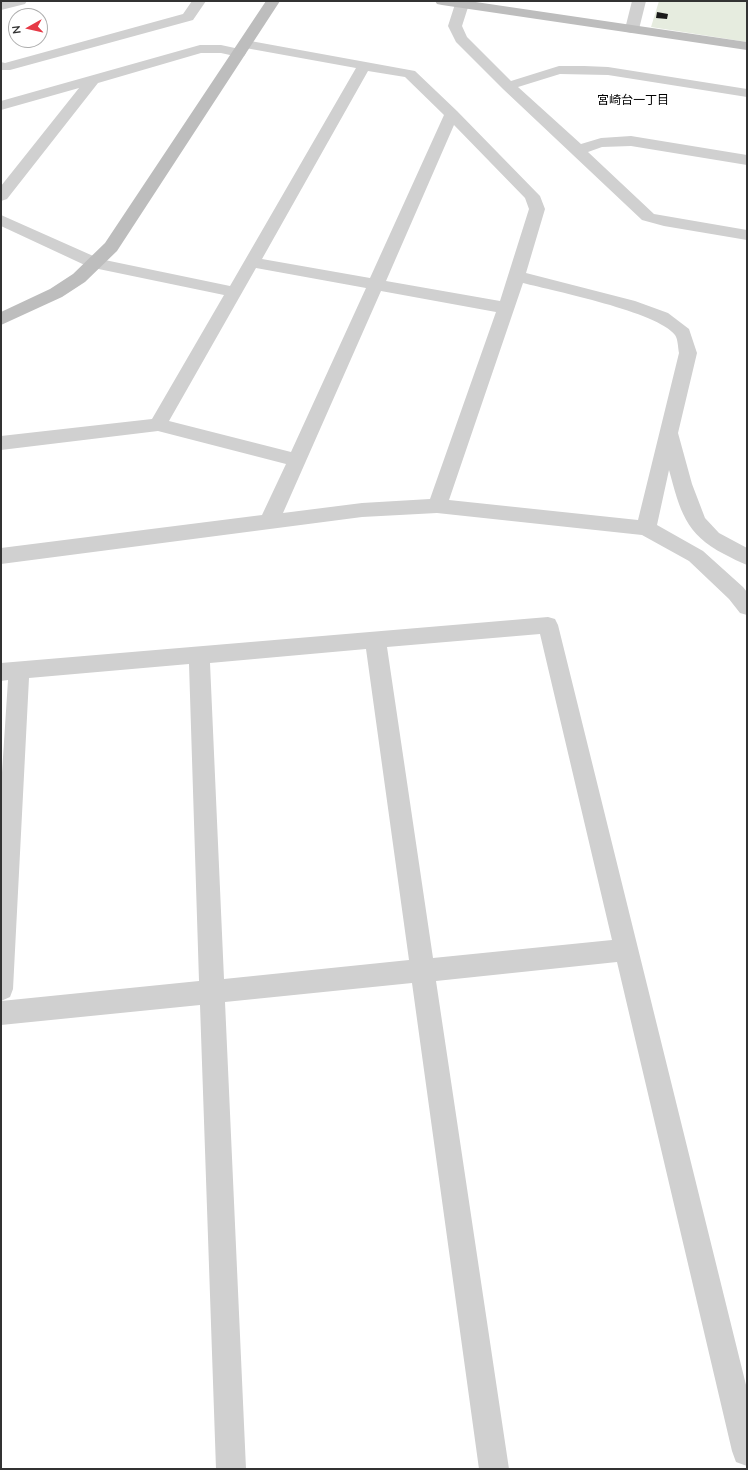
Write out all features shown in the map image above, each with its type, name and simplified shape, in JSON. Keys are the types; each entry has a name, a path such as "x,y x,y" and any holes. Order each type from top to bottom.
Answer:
{"street":[{"path":"1,6 20,1"},
{"path":"1,66 5,67 188,17 199,1"},
{"path":"1,319 56,293 79,278 111,247 273,1"},
{"path":"442,1 462,2 747,46"},
{"path":"632,29 639,1"},
{"path":"462,2 456,26 461,39 508,86 648,217 747,235"},
{"path":"1,106 200,49 242,49 410,74 452,114 532,196 537,209 517,276 437,506"},
{"path":"158,425 364,66"},
{"path":"508,86 559,70 584,70 608,71 747,92"},
{"path":"1,196 92,81"},
{"path":"269,522 452,114"},
{"path":"578,150 601,143 630,141 747,160"},
{"path":"1,220 96,263 235,292"},
{"path":"252,262 506,308"},
{"path":"517,276 629,305 662,317 683,332 688,353 646,528"},
{"path":"1,443 158,425 296,460"},
{"path":"669,432 693,516 702,530 717,541 747,556"},
{"path":"1,556 362,510 437,506 646,528 696,556 736,594 747,607"},
{"path":"1,989 10,671 548,625 747,1451"},
{"path":"376,639 494,1469"},
{"path":"199,655 231,1469"},
{"path":"1,1013 626,950"}],"shaded area":[{"path":"659,1 747,1 747,42 651,27"}],"building":[{"path":"657,12 668,14 667,19 656,18"}],"district":[{"name":"宮崎台一丁目","path":"633,101"}]}
